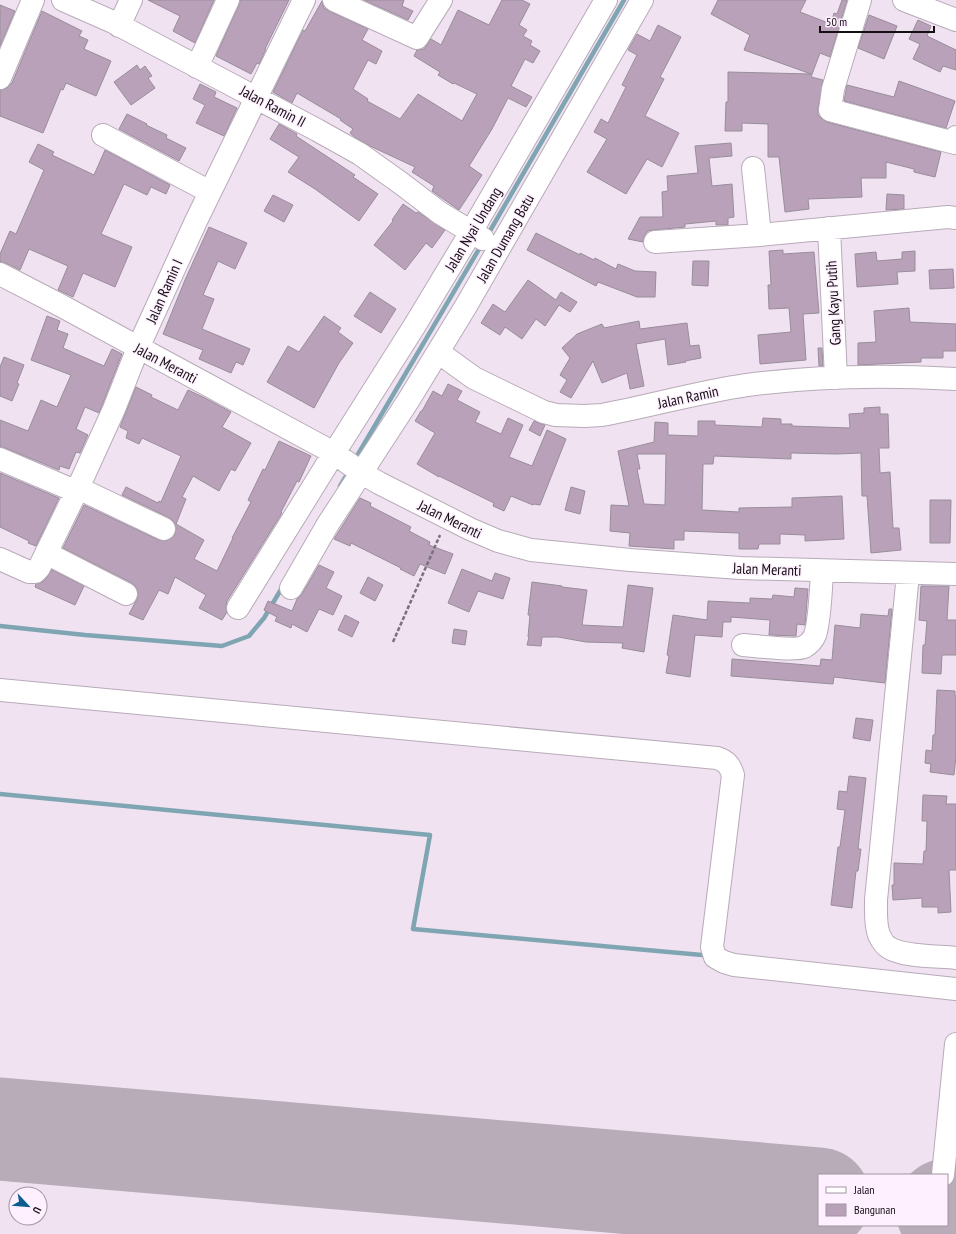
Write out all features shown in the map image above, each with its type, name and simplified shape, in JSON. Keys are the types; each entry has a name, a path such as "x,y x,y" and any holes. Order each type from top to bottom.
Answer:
{"street":[{"path":"0,78 33,0"},
{"name":"Jalan Ramin II","path":"63,0 119,26 256,97 360,154 440,213 485,240"},
{"path":"119,26 131,0"},
{"path":"197,67 228,0"},
{"name":"Jalan Ramin I","path":"0,559 29,572 34,572 39,568 114,409 138,348 210,192 304,0"},
{"path":"334,0 417,38 441,0"},
{"name":"Jalan Nyai Undang","path":"348,463 415,325 485,240 606,0"},
{"name":"Jalan Dumang Batu","path":"348,463 438,352 466,306 485,240 642,0"},
{"path":"860,0 833,89 830,101 830,110 955,143 956,137"},
{"path":"904,0 956,20"},
{"path":"104,135 210,192"},
{"path":"753,168 760,235"},
{"path":"655,242 760,235 948,217 956,218"},
{"name":"Gang Kayu Putih","path":"829,228 836,378"},
{"name":"Jalan Meranti","path":"0,274 58,304 449,518 484,535 513,546 531,550 703,566 908,574 956,574"},
{"name":"Jalan Ramin","path":"438,352 474,378 532,408 556,415 602,415 735,387 775,382 836,378 956,379"},
{"path":"0,459 68,488 78,488 164,529"},
{"path":"291,588 328,524 348,463"},
{"path":"238,608 348,463"},
{"path":"46,553 126,594"},
{"path":"743,645 797,648 803,647 810,643 817,626 822,571"},
{"path":"908,574 876,900 876,921 879,936 887,947 906,953 956,958"},
{"path":"0,690 717,758 730,766 733,774 712,947 715,957 734,965 956,989"},
{"path":"943,1174 956,1044"}],"path":[{"path":"393,642 449,518"}],"building":[{"path":"148,0 214,0 195,43 173,31 180,16"},
{"path":"241,0 289,0 259,64 257,63 251,74 216,56"},
{"path":"364,0 404,0 402,6 413,11 408,20"},
{"path":"502,0 522,0 530,4 519,25 527,30 523,36 532,41 530,45 540,51 533,63 525,59 511,86 532,97 526,107 508,98 492,129 469,166 482,175 459,210 432,191 434,186 412,172 415,167 356,138 350,133 353,129 340,120 341,119 297,93 292,103 273,92 303,30 305,31 322,1 324,8 368,29 362,40 382,51 376,64 368,60 353,89 368,99 367,101 400,119 418,94 462,121 477,94 454,83 453,84 438,75 440,72 414,56 417,50 424,49 431,39 441,45 458,10 489,25"},
{"path":"718,0 806,0 800,12 831,24 834,13 837,14 842,0 847,0 830,57 820,53 811,77 823,80 818,115 827,122 941,152 935,177 914,172 914,169 886,162 886,178 861,178 862,197 808,199 809,209 785,212 779,157 768,157 768,124 742,123 742,131 725,131 726,102 728,102 728,72 811,74 744,50 750,35 711,14"},
{"path":"0,5 15,11 0,46"},
{"path":"42,11 82,31 79,36 88,40 84,49 111,61 96,96 66,83 63,90 61,89 43,133 0,116 0,90 7,88 12,83"},
{"path":"869,15 897,26 884,59 858,48"},
{"path":"918,20 931,26 927,36 956,50 956,70 943,66 940,72 913,59 920,44 909,39"},
{"path":"658,25 681,37 660,77 664,79 645,116 679,133 662,167 647,159 626,194 587,172 607,139 594,132 601,119 608,123 626,87 622,85 637,55 628,50 637,34 650,41"},
{"path":"137,65 140,70 145,66 152,76 148,78 155,88 131,105 114,82"},
{"path":"899,81 955,101 946,128 844,101 847,85 894,97"},
{"path":"200,84 216,92 214,97 237,108 224,136 196,123 205,105 193,99"},
{"path":"127,114 167,135 166,138 186,148 179,161 119,129"},
{"path":"279,124 297,134 296,136 355,175 353,177 378,194 359,221 315,189 288,172 299,157 270,139"},
{"path":"731,143 732,156 709,158 712,186 732,184 734,217 728,218 728,225 716,225 716,221 685,224 685,227 648,231 644,236 643,242 628,239 640,217 663,217 662,192 668,191 667,176 698,173 695,146"},
{"path":"38,144 54,152 52,155 94,175 105,150 170,185 166,194 151,187 147,195 124,184 101,234 132,247 115,287 83,273 73,297 58,290 68,266 29,249 20,270 6,263 0,262 0,254 10,231 16,234 44,170 29,162"},
{"path":"887,194 904,195 904,209 886,210"},
{"path":"273,195 293,205 284,222 264,211"},
{"path":"403,204 445,230 432,248 426,243 405,270 374,245 393,221 392,220"},
{"path":"209,227 247,243 235,269 218,261 203,295 214,299 202,329 250,349 243,365 236,362 231,373 199,359 203,350 163,334"},
{"path":"536,233 580,255 580,253 594,260 595,258 616,269 618,264 635,271 656,272 655,297 637,297 598,282 596,286 527,250"},
{"path":"783,250 783,254 814,252 819,313 803,314 806,360 760,364 758,335 791,332 789,308 769,309 768,285 771,285 769,251"},
{"path":"915,251 915,271 897,272 898,284 857,287 855,254 876,252 877,261 902,259 902,252"},
{"path":"693,261 709,261 708,286 692,285"},
{"path":"953,269 954,288 930,289 929,270"},
{"path":"528,280 556,300 561,292 577,302 570,312 559,305 545,326 536,319 522,339 505,327 500,335 481,323 493,304 505,312"},
{"path":"370,292 396,309 381,333 354,316"},
{"path":"909,308 910,322 956,324 956,351 943,351 943,358 921,358 921,362 858,365 858,343 876,342 874,311"},
{"path":"47,316 60,321 57,330 68,334 63,348 104,366 112,349 122,354 99,413 85,407 76,429 88,435 80,453 76,452 69,469 60,466 59,470 0,447 0,420 28,431 41,400 57,407 71,375 31,360"},
{"path":"324,316 341,328 338,332 353,343 339,363 314,408 267,382 288,346 299,352"},
{"path":"639,321 640,329 687,323 690,346 699,345 701,358 668,365 665,339 636,344 644,386 630,389 627,373 602,383 593,361 571,398 560,392 567,380 560,375 570,358 562,348 577,334 602,324 604,328"},
{"path":"818,348 822,348 823,366 819,366"},
{"path":"4,357 24,365 17,383 19,384 12,401 0,396 0,367"},
{"path":"448,384 462,391 457,400 480,412 475,422 501,434 508,418 523,425 509,457 532,466 547,430 566,439 540,505 533,505 511,496 504,511 493,506 494,503 439,477 417,464 435,433 415,421 433,391 442,396"},
{"path":"136,387 152,395 151,397 178,410 188,390 205,398 231,412 222,427 251,443 235,471 231,469 219,491 193,476 182,497 186,499 176,524 204,540 194,559 217,571 251,502 248,500 279,441 311,456 299,482 297,481 281,512 282,513 227,601 227,612 222,620 199,608 206,595 175,577 168,594 159,590 143,620 129,614 137,599 138,593 136,587 132,583 63,548 84,505 159,540 165,541 171,539 175,534 176,528 174,522 170,518 122,495 126,487 158,503 159,501 161,502 181,456 142,438 139,444 126,438 128,431 120,427"},
{"path":"880,407 880,414 888,414 889,448 879,448 880,473 890,472 893,528 899,528 901,550 871,553 867,496 862,496 861,453 791,453 791,459 714,456 713,464 703,464 702,510 739,512 739,508 792,507 792,498 842,496 844,539 805,541 805,535 780,534 780,544 759,544 758,549 739,549 739,533 684,531 684,540 674,540 674,549 629,546 630,533 610,531 611,505 629,506 618,451 654,442 655,422 668,423 668,435 698,436 698,421 715,421 715,425 762,427 763,418 781,419 781,424 792,424 792,426 850,428 849,414 864,413 864,408","holes":["637,454 666,454 665,505 644,504 637,469 640,469"]},
{"path":"534,421 545,425 540,436 529,430"},
{"path":"0,473 59,498 36,546 0,527"},
{"path":"571,487 585,491 580,514 565,510"},
{"path":"360,498 371,503 370,506 411,527 409,531 430,542 429,545 453,554 445,574 420,564 414,576 351,543 350,546 334,539"},
{"path":"930,500 951,500 950,543 930,543"},
{"path":"319,565 334,572 326,588 342,596 333,615 319,609 307,632 292,624 291,628 275,621 277,617 264,610 268,601 292,611 297,599 302,594"},
{"path":"462,569 492,581 495,573 510,578 503,599 478,591 469,612 448,603"},
{"path":"52,570 84,586 75,605 35,587 36,584 44,581"},
{"path":"368,577 383,585 375,601 360,593"},
{"path":"532,582 587,590 582,625 623,627 628,585 653,588 644,652 622,648 623,643 586,642 558,637 542,637 541,646 527,645 530,615 528,615"},
{"path":"921,586 949,586 947,620 956,620 956,655 942,655 941,674 922,673 923,645 925,645 927,621 919,620"},
{"path":"795,588 808,589 805,625 797,624 796,636 769,635 770,620 731,617 731,622 723,622 722,637 695,635 690,677 666,673 673,615 707,620 708,601 750,603 750,598 772,599 773,595 794,597"},
{"path":"889,609 892,609 885,683 834,677 833,684 731,676 732,659 820,666 821,659 832,660 835,625 860,628 861,614 888,616"},
{"path":"345,615 359,622 352,637 338,630"},
{"path":"454,629 467,631 465,645 452,643"},
{"path":"937,690 955,691 956,696 956,756 954,775 930,772 931,764 925,763 926,750 932,751 933,735 935,735"},
{"path":"856,718 873,720 870,741 853,738"},
{"path":"849,776 866,778 858,849 861,849 858,871 856,871 852,908 831,905 838,847 840,847 845,810 837,809 839,791 847,792"},
{"path":"923,795 947,796 946,804 956,804 956,870 949,870 951,912 938,913 938,907 922,907 922,898 893,900 892,885 894,885 894,863 923,864 924,851 926,851 927,821 922,821"}],"waterway":[{"path":"487,236 624,0"},
{"path":"354,461 482,244"},
{"path":"340,486 349,471"},
{"path":"0,626 85,635 222,646 249,636 264,618 283,586"},
{"path":"0,794 430,835 413,929 702,955"}],"runway":[{"path":"0,1129 818,1199"},
{"path":"948,1210 956,1210"}]}
